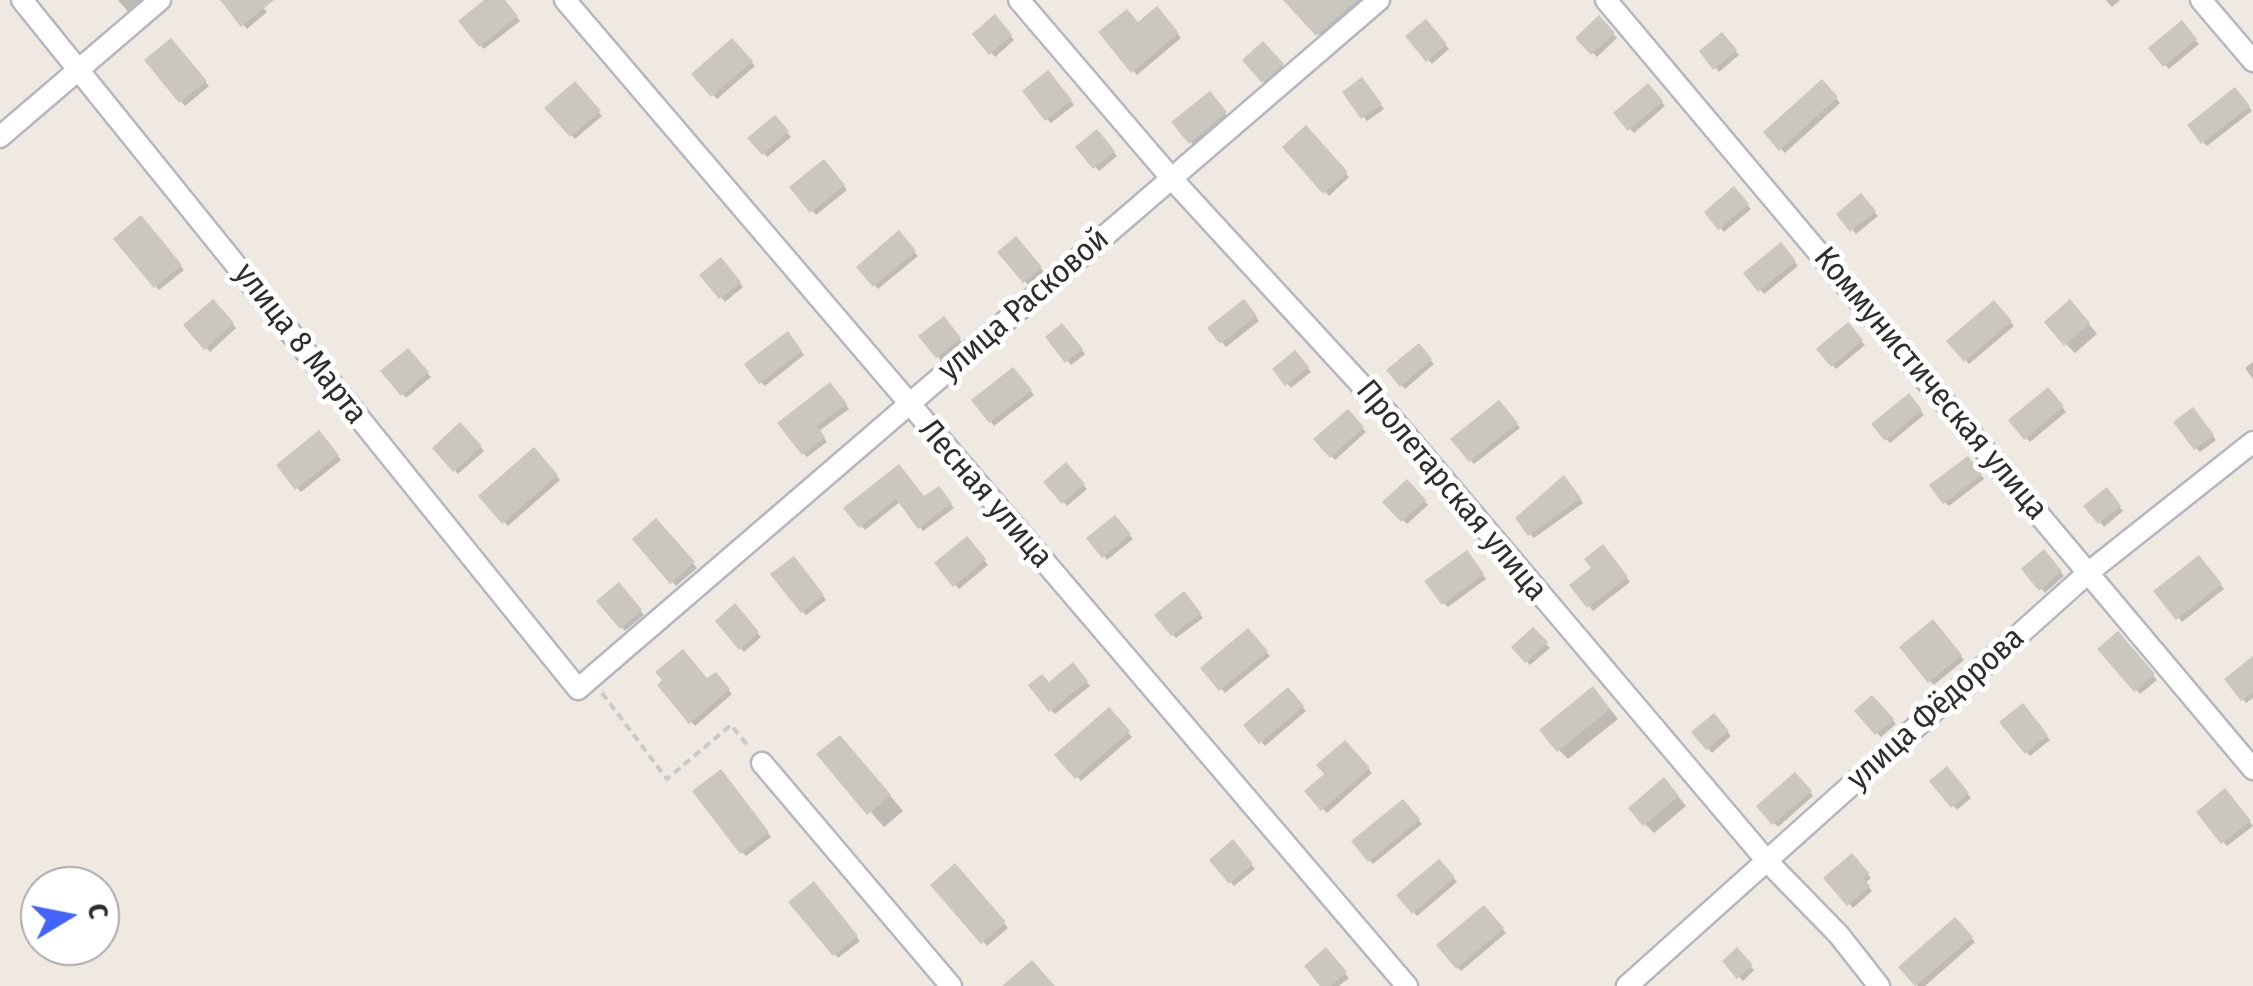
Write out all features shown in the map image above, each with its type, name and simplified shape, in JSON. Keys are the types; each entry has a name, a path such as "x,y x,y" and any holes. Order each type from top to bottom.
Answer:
{"street":[{"name":"улица 8 Марта","path":"22,0 585,684"},
{"path":"0,138 160,0"},
{"name":"Лесная улица","path":"565,0 1408,986"},
{"name":"Пролетарская улица","path":"1019,0 1172,179 1389,415 1767,862 1839,935 1879,986"},
{"name":"улица Расковой","path":"585,684 1379,0"},
{"name":"Коммунистическая улица","path":"1606,0 2253,769"},
{"path":"2201,0 2253,60"},
{"name":"улица Фёдорова","path":"1627,986 2088,572 2253,442"},
{"path":"762,762 951,986"}],"path":[{"path":"585,684 667,779 730,725 762,762"}],"building":[{"path":"220,0 274,0 241,27"},
{"path":"484,0 505,0 518,16 479,47 458,21"},
{"path":"1283,0 1357,0 1316,36"},
{"path":"1157,6 1179,33 1131,73 1098,32 1127,9 1138,22"},
{"path":"995,14 1012,35 989,55 972,34"},
{"path":"1599,15 1615,33 1591,55 1575,38"},
{"path":"1426,19 1447,44 1426,62 1405,36"},
{"path":"2182,20 2197,39 2163,67 2148,48"},
{"path":"1722,32 1737,50 1713,70 1699,51"},
{"path":"171,38 207,81 179,103 144,60"},
{"path":"732,38 753,61 711,97 691,74"},
{"path":"1263,41 1284,64 1262,83 1242,60"},
{"path":"1048,70 1072,100 1045,121 1022,91"},
{"path":"1362,77 1382,104 1361,119 1342,92"},
{"path":"1822,79 1838,97 1779,151 1763,132"},
{"path":"575,81 601,111 570,137 544,108"},
{"path":"1648,83 1663,101 1628,131 1613,113"},
{"path":"2235,87 2250,106 2201,144 2187,125"},
{"path":"1210,91 1227,112 1189,144 1171,122"},
{"path":"775,115 789,131 762,155 747,138"},
{"path":"1306,125 1348,172 1323,194 1282,147"},
{"path":"1097,129 1115,151 1093,169 1075,147"},
{"path":"824,159 845,185 810,213 789,187"},
{"path":"1734,186 1749,204 1718,230 1704,212"},
{"path":"1861,193 1876,211 1850,232 1836,214"},
{"path":"141,215 182,265 154,288 113,239"},
{"path":"899,230 916,251 873,287 856,267"},
{"path":"1016,236 1042,267 1023,283 997,252"},
{"path":"1781,242 1796,261 1758,292 1743,273"},
{"path":"721,257 741,282 719,299 699,275"},
{"path":"213,299 234,323 204,350 183,325"},
{"path":"1244,299 1257,316 1220,344 1207,328"},
{"path":"2070,299 2090,323 2064,346 2044,322"},
{"path":"1994,300 2012,321 1964,362 1946,341"},
{"path":"944,316 961,338 936,358 918,336"},
{"path":"1848,322 1863,340 1831,367 1816,349"},
{"path":"1062,323 1083,349 1065,363 1045,337"},
{"path":"788,331 802,351 759,384 744,364"},
{"path":"1419,343 1432,359 1400,387 1386,370"},
{"path":"408,348 429,372 401,396 380,371"},
{"path":"1295,350 1309,367 1285,386 1272,369"},
{"path":"1013,367 1032,390 989,423 971,400"},
{"path":"830,382 847,404 817,426 825,437 802,455 777,423"},
{"path":"2048,387 2064,406 2024,440 2008,420"},
{"path":"1909,393 1922,410 1885,441 1871,424"},
{"path":"1499,400 1518,423 1469,462 1450,439"},
{"path":"2193,407 2214,435 2194,450 2173,422"},
{"path":"1348,409 1364,427 1330,458 1313,439"},
{"path":"460,422 482,446 453,472 432,448"},
{"path":"319,430 339,455 295,490 276,465"},
{"path":"534,447 558,475 502,524 478,496"},
{"path":"1968,456 1982,474 1943,504 1929,485"},
{"path":"1066,462 1085,484 1062,504 1043,482"},
{"path":"899,464 924,496 939,486 952,503 918,529 896,499 859,528 843,508"},
{"path":"1564,475 1581,498 1528,536 1515,518"},
{"path":"1407,479 1426,500 1401,522 1382,502"},
{"path":"2107,487 2121,506 2098,524 2083,506"},
{"path":"1115,515 1131,534 1102,558 1086,538"},
{"path":"656,518 695,562 670,584 632,539"},
{"path":"967,536 986,559 953,587 934,563"},
{"path":"1603,544 1628,577 1587,608 1569,585 1591,568 1584,559"},
{"path":"2044,549 2062,571 2039,591 2021,569"},
{"path":"1467,550 1484,574 1442,605 1424,581"},
{"path":"2199,555 2222,584 2176,620 2153,591"},
{"path":"794,556 824,595 801,613 770,574"},
{"path":"619,582 642,610 620,629 596,601"},
{"path":"1184,591 1201,613 1171,636 1154,615"},
{"path":"735,603 759,632 739,650 715,621"},
{"path":"1933,619 1962,655 1928,683 1899,647"},
{"path":"1533,627 1548,642 1525,663 1511,647"},
{"path":"1248,628 1268,651 1219,691 1200,668"},
{"path":"2118,631 2155,674 2134,692 2097,649"},
{"path":"683,649 707,678 716,672 730,689 689,724 657,685 662,680 655,672"},
{"path":"2253,656 2253,692 2241,701 2224,679"},
{"path":"1073,662 1088,681 1049,712 1028,685 1042,674 1049,682"},
{"path":"1593,686 1610,709 1557,752 1539,730"},
{"path":"1288,687 1304,706 1259,744 1243,725"},
{"path":"1872,695 1894,719 1875,735 1854,711"},
{"path":"2023,703 2048,735 2025,754 1999,722"},
{"path":"1109,707 1130,731 1075,779 1054,755"},
{"path":"1714,713 1729,731 1706,750 1691,732"},
{"path":"840,735 891,795 867,815 816,754"},
{"path":"1345,740 1370,768 1321,811 1304,791 1324,774 1316,765"},
{"path":"1947,766 1969,793 1951,808 1929,781"},
{"path":"721,769 769,832 740,854 692,791"},
{"path":"1795,772 1812,791 1772,825 1756,806"},
{"path":"1664,777 1679,796 1643,826 1628,808"},
{"path":"2225,788 2251,821 2221,844 2196,812"},
{"path":"1403,799 1420,819 1368,862 1351,841"},
{"path":"1233,839 1253,864 1229,884 1209,860"},
{"path":"1852,853 1869,873 1863,878 1870,886 1847,906 1823,878"},
{"path":"1439,859 1455,877 1412,914 1396,895"},
{"path":"955,863 1006,922 981,944 930,885"},
{"path":"814,881 858,936 833,956 788,902"},
{"path":"1484,905 1504,928 1456,969 1436,945"},
{"path":"1955,917 1973,937 1915,986 1898,967"},
{"path":"1326,947 1347,972 1331,986 1320,986 1304,966"},
{"path":"1737,947 1753,965 1737,979 1722,961"},
{"path":"1032,960 1055,986 1002,986"}]}
